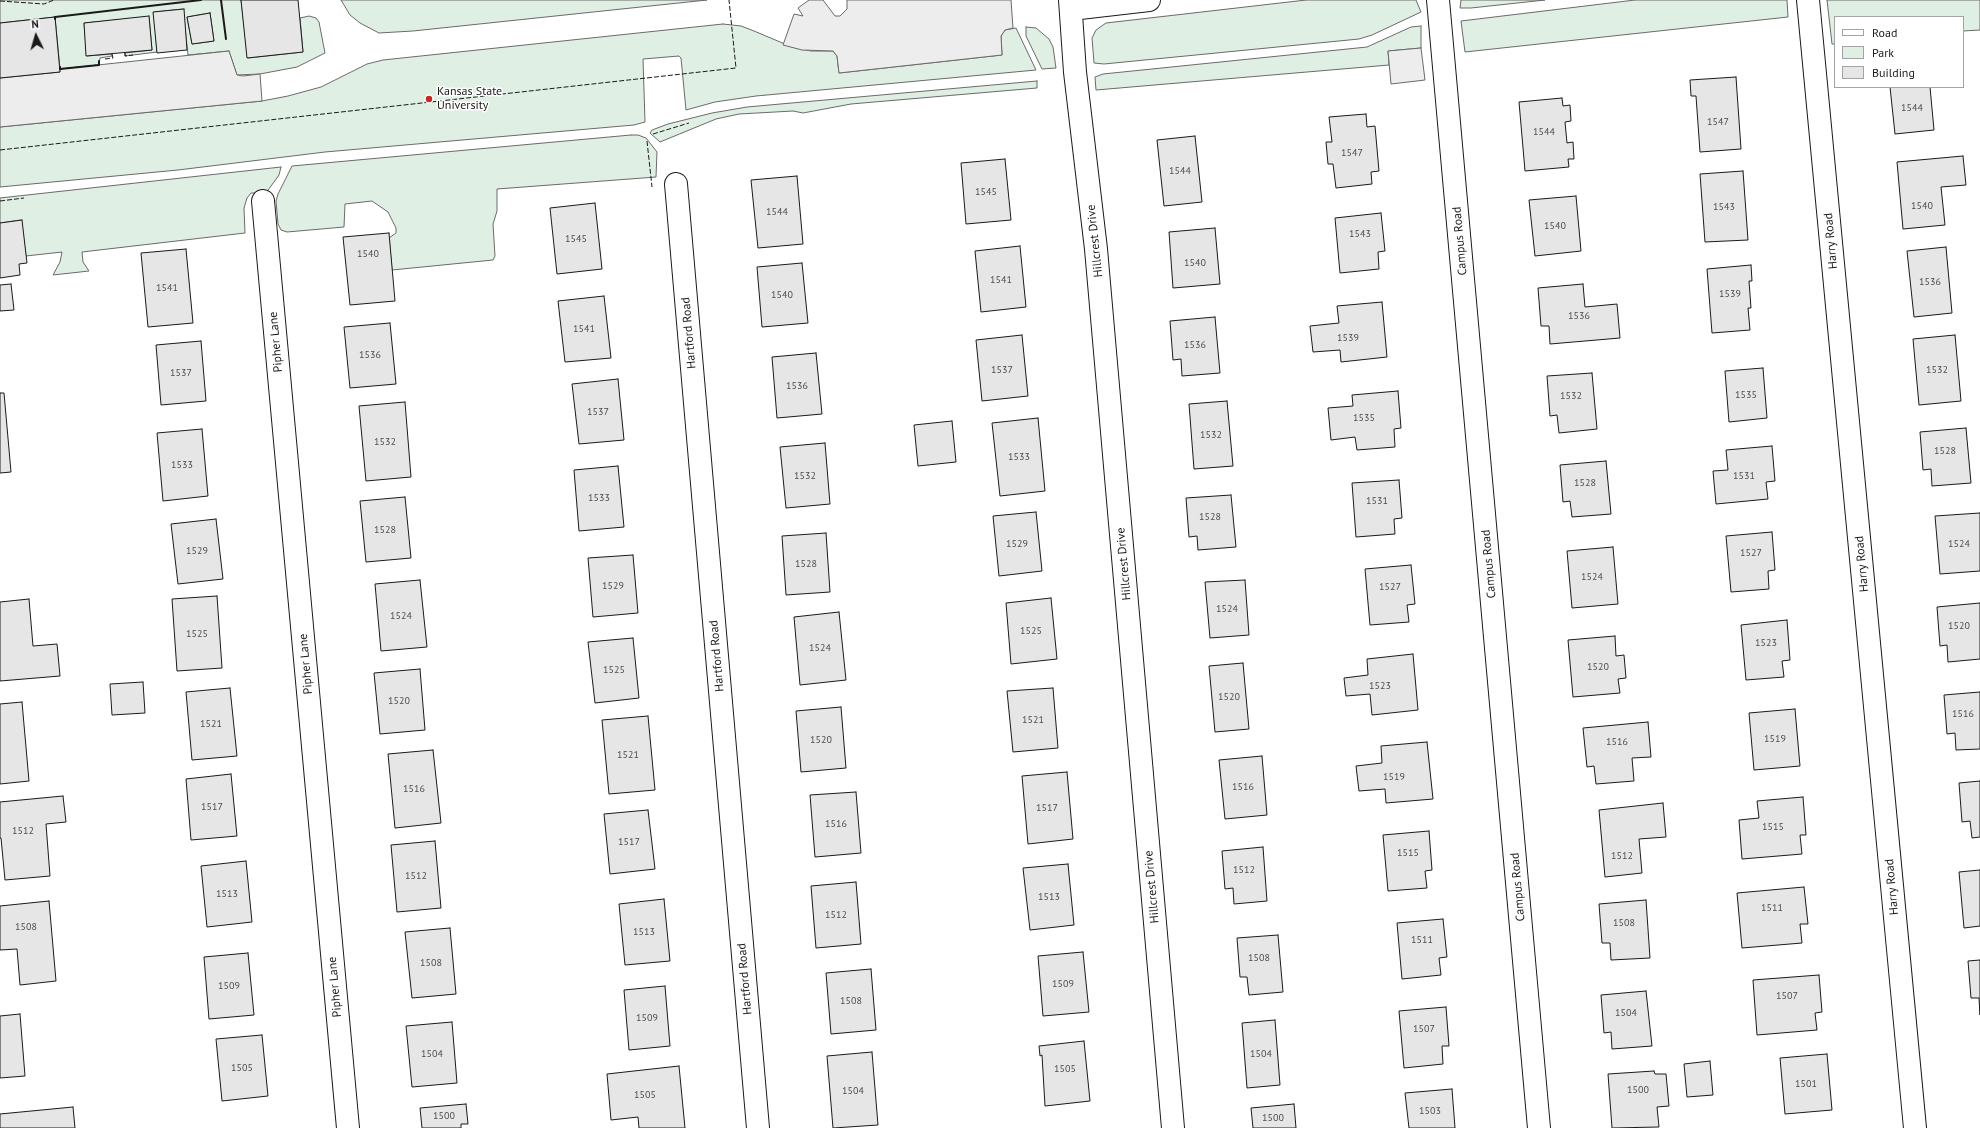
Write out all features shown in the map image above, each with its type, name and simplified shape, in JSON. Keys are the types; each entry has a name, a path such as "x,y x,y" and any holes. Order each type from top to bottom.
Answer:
{"street":[{"path":"1070,4 1149,0"},
{"name":"Campus Road","path":"1438,0 1539,1128"},
{"name":"Harry Road","path":"1808,0 1915,1128"},
{"name":"Hillcrest Drive","path":"1070,4 1076,72 1096,249 1173,1128"},
{"name":"Hartford Road","path":"676,184 758,1128"},
{"name":"Pipher Lane","path":"263,201 348,1128"}],"green space":[{"path":"0,0 241,0 248,58 303,52 300,18 309,16 316,18 319,22 325,53 297,67 260,74 237,75 229,51 188,55 183,9 154,12 157,52 125,56 125,53 152,50 149,17 84,23 87,56 112,54 112,56 100,58 99,65 60,69 55,17 0,23","holes":["210,13 214,41 192,44 187,17"]},
{"path":"341,0 707,0 413,31 379,33 360,23 350,15"},
{"path":"1306,0 1416,0 1421,12 1372,35 1359,39 1104,64 1094,63 1092,38 1096,30 1106,23"},
{"path":"1461,0 1545,0 1460,8"},
{"path":"1635,0 1787,0 1788,17 1465,52 1461,21"},
{"path":"1827,0 1980,0 1980,30 1964,31 1964,16 1834,16 1834,44 1832,44"},
{"path":"723,24 741,26 792,47 811,51 833,51 837,56 839,73 1002,55 1001,36 1005,30 1016,28 1036,70 756,96 715,102 686,110 681,58 679,56 643,59 645,122 634,125 325,152 178,170 0,187 0,127 262,101 321,87 367,64 383,60"},
{"path":"1421,26 1421,48 1388,51 1389,65 1096,90 1095,77 1103,74 1367,47 1411,27"},
{"path":"1026,27 1036,28 1049,39 1053,47 1056,68 1042,69 1026,36"},
{"path":"1037,81 1037,88 851,104 803,113 793,111 739,114 716,119 660,142 650,133 652,130 668,124 712,113 747,107"},
{"path":"638,135 646,138 657,152 656,177 497,189 497,211 493,224 495,256 493,260 392,270 389,238 396,233 396,228 388,212 372,201 345,204 344,227 287,232 281,230 278,224 276,201 292,166"},
{"path":"281,167 279,175 266,193 251,193 247,198 244,208 245,233 82,252 83,262 89,271 53,275 60,262 62,252 26,256 21,220 0,223 0,198"}],"shaded area":[{"path":"809,0 823,0 835,16 840,16 847,9 847,0 1011,0 1013,28 1005,30 1001,36 1002,55 839,73 837,56 833,51 802,50 783,45 794,14 803,16 798,8"},
{"path":"1421,48 1425,80 1391,84 1388,51"},
{"path":"229,51 237,75 243,76 260,74 262,101 0,127 0,78 60,72 60,69"}],"building":[{"path":"241,0 298,0 303,52 247,58"},
{"path":"184,9 187,50 157,53 153,12"},
{"path":"210,13 214,41 192,44 187,17"},
{"path":"149,16 152,50 86,56 84,23"},
{"path":"55,17 60,72 0,78 0,23"},
{"path":"1736,77 1741,149 1700,152 1696,96 1691,96 1690,80"},
{"path":"1890,88 1930,88 1934,130 1895,134"},
{"path":"1562,98 1563,106 1570,105 1571,121 1565,122 1567,143 1573,142 1574,159 1568,159 1569,167 1525,171 1519,102"},
{"path":"1366,114 1367,127 1375,126 1379,171 1371,172 1372,184 1336,188 1333,164 1328,164 1326,142 1332,142 1329,117"},
{"path":"1195,136 1202,202 1164,206 1157,140"},
{"path":"1963,156 1966,185 1941,187 1945,225 1903,229 1897,162"},
{"path":"1005,159 1011,220 966,224 961,163"},
{"path":"1743,171 1748,240 1705,242 1700,174"},
{"path":"797,176 803,244 758,248 751,180"},
{"path":"1576,196 1581,251 1535,256 1529,200"},
{"path":"595,203 602,269 557,274 550,208"},
{"path":"1381,213 1385,251 1378,252 1379,269 1340,273 1335,218"},
{"path":"22,220 27,263 19,264 20,275 0,278 0,223"},
{"path":"1215,228 1220,284 1173,288 1169,232"},
{"path":"389,233 395,301 350,305 343,237"},
{"path":"1020,246 1026,307 981,312 975,251"},
{"path":"1946,247 1952,313 1914,317 1907,251"},
{"path":"186,249 193,323 148,327 141,253"},
{"path":"802,263 808,323 762,327 757,267"},
{"path":"1751,265 1752,281 1749,281 1751,308 1748,308 1750,330 1712,333 1707,269"},
{"path":"11,284 14,310 0,311 0,285"},
{"path":"1583,284 1585,307 1617,304 1620,338 1550,344 1549,326 1541,326 1538,288"},
{"path":"604,296 611,358 565,362 558,301"},
{"path":"1382,302 1387,357 1341,362 1340,350 1313,352 1310,326 1339,323 1337,306"},
{"path":"1215,317 1220,373 1182,376 1181,359 1173,360 1170,321"},
{"path":"390,323 396,384 350,388 344,327"},
{"path":"1022,335 1028,396 982,401 976,340"},
{"path":"1955,335 1961,401 1919,405 1913,339"},
{"path":"201,341 206,401 161,405 156,345"},
{"path":"816,353 822,414 777,418 772,357"},
{"path":"1763,368 1767,418 1729,422 1725,371"},
{"path":"1592,373 1597,429 1559,433 1557,415 1550,416 1547,376"},
{"path":"618,379 624,440 579,444 572,384"},
{"path":"1398,391 1401,428 1394,429 1395,447 1357,450 1355,437 1331,440 1328,408 1353,406 1352,395"},
{"path":"0,393 4,393 11,472 0,473"},
{"path":"1227,401 1233,466 1194,469 1189,404"},
{"path":"405,402 411,477 366,481 359,406"},
{"path":"1038,418 1045,491 1000,496 992,423"},
{"path":"952,421 956,462 918,466 914,425"},
{"path":"1966,428 1971,483 1932,486 1931,469 1923,470 1920,432"},
{"path":"202,429 208,496 163,501 157,433"},
{"path":"825,443 830,504 786,508 780,447"},
{"path":"1772,446 1775,481 1766,482 1768,499 1716,504 1713,471 1728,470 1726,450"},
{"path":"1606,461 1611,514 1572,517 1570,501 1563,502 1560,465"},
{"path":"618,466 624,527 579,531 574,470"},
{"path":"1399,480 1402,518 1394,519 1395,534 1356,537 1352,483"},
{"path":"1231,495 1236,547 1198,550 1197,536 1189,537 1186,498"},
{"path":"405,497 411,558 366,562 360,501"},
{"path":"1036,512 1042,571 999,576 993,516"},
{"path":"1980,513 1980,571 1940,574 1935,516"},
{"path":"216,519 223,579 178,584 171,524"},
{"path":"1772,532 1775,570 1768,571 1769,589 1731,592 1726,536"},
{"path":"826,533 830,592 786,595 782,536"},
{"path":"1613,547 1618,604 1572,608 1567,551"},
{"path":"633,555 638,613 593,617 588,558"},
{"path":"1411,565 1415,604 1407,605 1409,622 1370,625 1365,569"},
{"path":"420,580 427,647 381,651 375,584"},
{"path":"1245,580 1249,635 1210,638 1205,582"},
{"path":"217,596 222,668 177,671 172,599"},
{"path":"1051,598 1057,659 1011,664 1006,603"},
{"path":"29,599 33,646 57,644 60,676 0,681 0,602"},
{"path":"1980,603 1980,659 1948,662 1947,645 1940,646 1937,607"},
{"path":"839,612 846,680 800,685 794,617"},
{"path":"1787,620 1790,660 1782,661 1784,677 1746,680 1741,625"},
{"path":"1615,636 1616,656 1624,655 1626,678 1618,679 1620,693 1573,697 1568,640"},
{"path":"633,638 639,698 595,703 588,642"},
{"path":"1413,654 1418,710 1372,715 1370,694 1346,696 1344,678 1368,675 1367,659"},
{"path":"1243,663 1249,729 1215,732 1209,666"},
{"path":"420,669 425,730 380,734 374,673"},
{"path":"143,682 145,713 112,715 110,684"},
{"path":"230,688 237,756 192,760 186,692"},
{"path":"1053,688 1058,748 1013,752 1007,691"},
{"path":"1980,692 1980,749 1956,750 1955,733 1947,734 1944,695"},
{"path":"22,702 29,781 0,784 0,704"},
{"path":"841,707 846,768 801,772 796,711"},
{"path":"1795,709 1800,766 1754,770 1749,713"},
{"path":"648,716 655,790 609,794 602,720"},
{"path":"1648,722 1651,757 1632,758 1634,781 1596,784 1594,766 1587,767 1583,728"},
{"path":"1427,742 1433,799 1386,803 1385,789 1359,791 1356,766 1382,763 1381,746"},
{"path":"433,750 441,823 395,828 388,754"},
{"path":"1262,756 1267,815 1225,819 1219,760"},
{"path":"1067,772 1073,839 1028,844 1022,776"},
{"path":"231,774 237,836 191,840 186,779"},
{"path":"1980,781 1980,837 1972,838 1970,821 1962,822 1959,783"},
{"path":"856,792 861,853 815,857 810,795"},
{"path":"63,796 66,822 46,824 50,876 5,880 0,838 0,802"},
{"path":"1803,797 1806,835 1800,835 1802,854 1742,859 1739,820 1759,818 1757,801"},
{"path":"1663,803 1666,837 1639,839 1642,873 1605,877 1599,810"},
{"path":"648,810 655,869 610,874 604,814"},
{"path":"1429,831 1432,870 1425,871 1427,888 1388,891 1383,835"},
{"path":"435,841 441,908 397,912 391,845"},
{"path":"1263,847 1267,901 1234,904 1233,888 1225,889 1222,851"},
{"path":"246,861 252,922 207,927 201,866"},
{"path":"1068,864 1074,925 1030,930 1023,868"},
{"path":"1980,870 1980,926 1964,928 1959,872"},
{"path":"856,882 861,944 816,948 811,886"},
{"path":"1804,887 1808,924 1800,924 1802,943 1742,948 1737,893"},
{"path":"664,899 670,961 625,965 619,904"},
{"path":"1646,900 1650,958 1611,960 1610,943 1602,943 1599,904"},
{"path":"49,901 56,981 20,985 17,949 0,950 0,906"},
{"path":"1443,919 1447,957 1439,958 1441,975 1402,979 1397,923"},
{"path":"450,928 456,994 412,998 405,932"},
{"path":"1278,935 1283,992 1249,995 1247,977 1240,977 1237,938"},
{"path":"1083,952 1089,1012 1043,1016 1038,956"},
{"path":"248,953 254,1015 209,1019 204,957"},
{"path":"1980,960 1980,1015 1979,998 1971,998 1968,961"},
{"path":"871,969 876,1030 831,1034 826,973"},
{"path":"1819,975 1822,1012 1815,1013 1817,1030 1757,1035 1753,980"},
{"path":"665,986 670,1046 629,1050 624,990"},
{"path":"1646,991 1652,1046 1612,1049 1611,1032 1604,1033 1601,995"},
{"path":"1446,1007 1449,1046 1442,1046 1443,1064 1404,1068 1399,1011"},
{"path":"20,1014 25,1076 0,1078 0,1016"},
{"path":"1275,1020 1280,1085 1247,1088 1242,1023"},
{"path":"452,1022 457,1083 412,1087 406,1026"},
{"path":"262,1035 268,1096 222,1101 216,1039"},
{"path":"1084,1041 1090,1101 1045,1106 1042,1055 1040,1056 1039,1046"},
{"path":"872,1052 878,1125 833,1128 827,1056"},
{"path":"1827,1054 1832,1110 1785,1114 1780,1058"},
{"path":"1710,1061 1713,1095 1687,1097 1684,1064"},
{"path":"679,1066 685,1128 639,1128 638,1117 611,1120 607,1074"},
{"path":"1654,1071 1655,1074 1666,1074 1669,1106 1657,1107 1659,1127 1612,1128 1608,1074"},
{"path":"1452,1089 1455,1128 1409,1128 1405,1093"},
{"path":"466,1104 468,1124 461,1124 461,1128 422,1128 420,1108"},
{"path":"1294,1104 1296,1128 1253,1128 1251,1108"},
{"path":"73,1107 75,1128 0,1128 0,1114"}],"fence":[{"path":"0,1 44,4 54,0"},
{"path":"0,150 736,68 729,0"},
{"path":"125,53 125,56 133,55"},
{"path":"105,59 113,58 112,54"},
{"path":"653,134 689,123"},
{"path":"647,141 652,187"},
{"path":"0,201 24,198"}],"wall":[{"path":"55,19 55,17 201,0"},
{"path":"221,0 226,39"},
{"path":"60,67 60,69 99,65 99,61"}],"place":[{"name":"Kansas State University","path":"429,99"}]}
